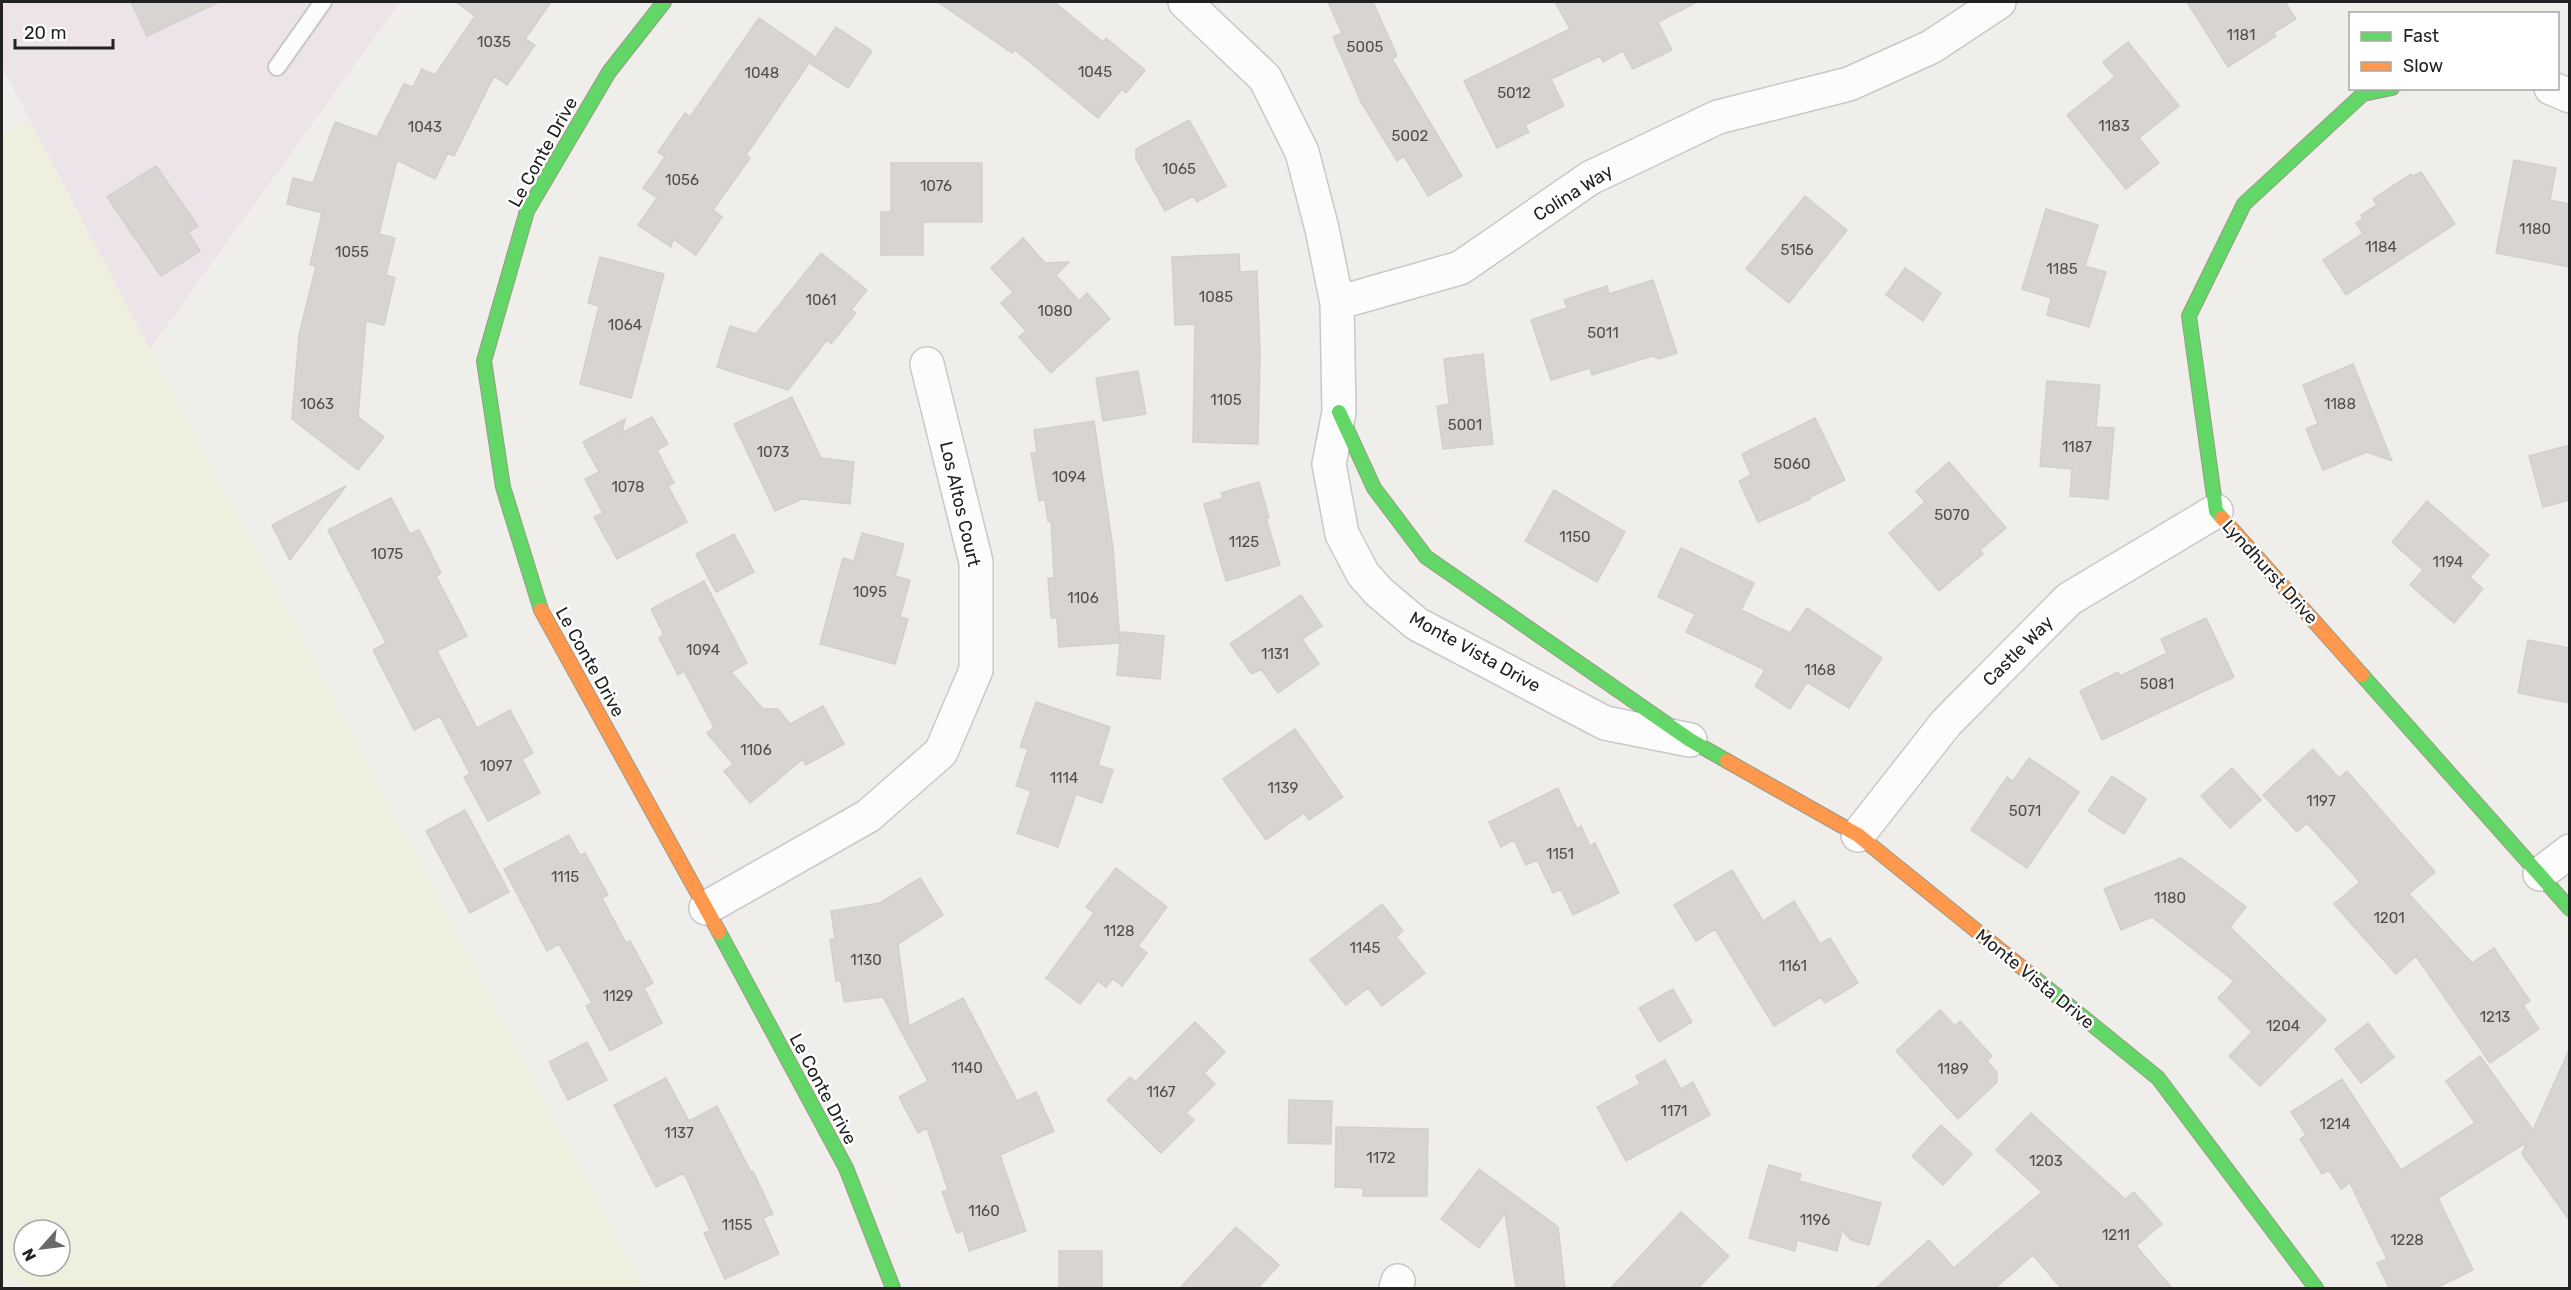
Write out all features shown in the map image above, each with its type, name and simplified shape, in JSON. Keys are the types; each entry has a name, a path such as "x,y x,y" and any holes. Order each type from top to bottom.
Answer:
{"street":[{"name":"Le Conte Drive","path":"664,2 609,72 527,212 484,362 503,487 543,618 706,908 846,1168 893,1288"},
{"name":"Monte Vista Drive","path":"1185,2 1216,12 1266,78 1302,152 1322,230 1337,303 1339,412 1329,464 1342,534 1364,574 1379,592 1417,624 1605,723 1690,740"},
{"name":"Colina Way","path":"1337,303 1460,268 1590,178 1718,117 1849,84 1931,47 1999,2"},
{"name":"Lyndhurst Drive","path":"2382,90 2363,94 2244,204 2189,316 2216,511 2570,909"},
{"path":"2556,90 2570,96"},
{"name":"Los Altos Court","path":"706,908 868,816 941,752 976,670 976,562 927,364"},
{"name":"Monte Vista Drive","path":"1339,412 1374,488 1426,557 1690,740 1858,835 2158,1078 2316,1288"},
{"name":"Castle Way","path":"1858,835 1946,723 2069,599 2216,511"},
{"path":"2540,874 2570,851"}],"lane":[{"path":"277,67 323,2"}],"shaded area":[{"path":"2,2 400,2 150,349 2,67"}],"green space":[{"path":"29,120 643,1288 29,1288 2,1273 2,136"}],"building":[{"path":"131,2 219,2 147,36"},
{"path":"456,2 551,2 525,39 535,45 507,85 494,76 454,156 448,153 435,179 397,160 379,234 395,238 386,275 395,278 384,325 366,321 358,417 384,437 358,470 292,419 299,335 316,266 310,265 322,213 287,204 293,178 313,183 335,122 377,137 404,84 413,87 422,69 435,75 475,16"},
{"path":"938,2 1054,2 1103,42 1106,38 1145,70 1126,93 1122,89 1098,118 1015,50 1012,53"},
{"path":"1328,2 1373,2 1397,56 1392,59 1462,176 1428,196 1404,156 1397,161 1361,102 1333,37 1342,33"},
{"path":"1555,2 1697,2 1658,22 1672,50 1633,69 1623,51 1603,62 1600,56 1551,79 1564,106 1525,125 1529,132 1497,148 1464,81 1570,29"},
{"path":"2187,2 2285,2 2296,19 2273,33 2276,36 2228,67"},
{"path":"759,18 814,56 746,155 750,158 713,210 722,217 696,255 673,239 671,247 638,225 657,198 643,188 665,157 658,152 685,113 690,117"},
{"path":"836,27 872,51 848,88 811,64"},
{"path":"2128,42 2179,106 2139,138 2159,163 2126,189 2067,115 2115,77 2103,62"},
{"path":"1189,120 1226,186 1197,202 1193,196 1165,211 1136,159 1136,149"},
{"path":"2514,160 2556,168 2550,200 2570,204 2570,267 2496,253"},
{"path":"891,163 982,163 982,222 923,222 923,255 881,255 881,212 891,212"},
{"path":"156,166 198,226 188,232 200,251 161,276 107,197"},
{"path":"2421,172 2455,224 2346,295 2323,260 2363,233 2356,223 2363,218 2361,215 2377,205 2373,199 2411,174 2413,176"},
{"path":"1805,196 1847,230 1789,303 1746,269"},
{"path":"2046,209 2098,225 2085,266 2106,272 2089,327 2047,315 2051,298 2022,289"},
{"path":"1023,238 1045,263 1069,262 1056,275 1079,301 1087,293 1110,319 1051,373 1019,337 1026,331 1001,303 1013,292 991,268"},
{"path":"821,253 867,290 851,310 856,313 831,344 827,340 788,390 717,367 730,326 756,334"},
{"path":"1239,254 1240,272 1257,271 1260,354 1258,444 1193,442 1195,324 1175,325 1172,257"},
{"path":"600,257 664,274 631,398 580,384 599,306 588,303"},
{"path":"1905,268 1941,293 1923,321 1886,295"},
{"path":"1653,280 1677,353 1659,359 1652,356 1592,375 1590,368 1551,380 1531,320 1567,308 1564,300 1607,286 1609,294"},
{"path":"1483,354 1493,444 1443,449 1437,406 1449,404 1444,359"},
{"path":"2353,364 2392,461 2367,452 2323,470 2306,429 2318,424 2303,385"},
{"path":"1138,371 1146,414 1103,421 1096,378"},
{"path":"2047,381 2100,385 2096,427 2114,428 2108,499 2070,496 2072,469 2040,466"},
{"path":"792,397 821,458 854,462 850,504 802,499 775,511 734,424"},
{"path":"652,417 668,444 657,450 674,483 668,486 687,522 617,559 594,517 603,513 585,479 599,472 583,442 625,419 622,433"},
{"path":"1815,418 1845,480 1810,497 1811,499 1758,522 1739,481 1751,475 1742,454"},
{"path":"1094,421 1113,548 1120,643 1059,647 1057,618 1051,618 1048,578 1054,578 1051,520 1048,521 1045,500 1039,501 1031,453 1037,453 1034,430"},
{"path":"2570,445 2570,500 2543,507 2529,456"},
{"path":"1949,462 2006,528 1980,550 1983,554 1939,591 1889,533 1925,502 1916,491"},
{"path":"1259,482 1269,518 1266,518 1280,565 1226,581 1204,504 1223,498 1221,493"},
{"path":"346,486 290,560 272,525"},
{"path":"1554,490 1625,532 1597,582 1525,541"},
{"path":"391,498 410,534 419,530 441,573 436,576 467,636 437,651 477,728 510,710 533,753 522,759 540,793 488,821 464,777 470,774 440,716 414,730 373,650 386,643 328,530"},
{"path":"2427,501 2489,555 2470,577 2483,589 2454,623 2410,585 2423,570 2392,542"},
{"path":"862,533 904,544 895,576 910,580 900,617 908,619 895,664 820,644 843,558 854,561"},
{"path":"734,534 754,572 716,592 696,554"},
{"path":"1681,548 1754,583 1741,610 1790,633 1807,608 1882,658 1849,708 1807,682 1790,709 1755,686 1765,670 1686,632 1695,614 1658,597"},
{"path":"704,581 747,663 731,672 763,709 778,709 790,724 823,706 844,744 806,765 803,759 750,803 724,771 733,764 707,733 714,727 684,671 678,675 659,638 664,635 651,609"},
{"path":"1301,595 1322,626 1302,639 1319,664 1278,693 1261,669 1252,674 1230,644"},
{"path":"2206,618 2234,677 2102,740 2080,691 2118,672 2120,676 2167,653 2161,639"},
{"path":"1121,632 1164,636 1160,679 1117,675"},
{"path":"2528,640 2570,648 2570,703 2518,693"},
{"path":"1036,702 1110,727 1098,765 1113,770 1102,803 1076,794 1058,847 1017,833 1031,791 1016,786 1028,749 1020,747"},
{"path":"1295,729 1343,797 1309,820 1304,813 1266,840 1223,779"},
{"path":"2313,749 2339,778 2347,771 2435,872 2409,894 2472,963 2494,948 2530,1001 2523,1005 2539,1029 2490,1063 2416,956 2396,974 2334,904 2360,882 2307,823 2297,832 2263,795"},
{"path":"2029,758 2079,792 2027,868 1971,830 2007,777 2013,781"},
{"path":"2232,768 2261,800 2230,828 2201,796"},
{"path":"2112,776 2146,799 2124,834 2088,811"},
{"path":"1558,788 1577,829 1581,826 1590,846 1595,843 1619,893 1573,915 1561,889 1553,893 1537,860 1526,865 1514,840 1501,847 1489,822"},
{"path":"465,810 509,892 470,913 426,831"},
{"path":"569,835 580,855 585,853 608,895 602,898 626,943 630,941 653,983 644,988 662,1023 610,1051 586,1006 592,1003 559,944 547,951 504,869"},
{"path":"2181,858 2246,907 2230,927 2326,1020 2260,1086 2229,1056 2252,1032 2218,998 2234,981 2152,917 2121,930 2104,889"},
{"path":"1116,868 1167,907 1138,946 1147,953 1122,986 1113,979 1106,987 1098,981 1080,1004 1046,978 1094,913 1086,907"},
{"path":"1732,870 1763,921 1794,901 1820,944 1830,938 1858,983 1825,1003 1821,997 1774,1026 1715,929 1696,941 1674,905"},
{"path":"920,878 943,915 898,944 909,1026 963,998 1017,1101 1036,1092 1054,1131 1000,1155 1026,1231 969,1251 963,1231 957,1233 942,1192 948,1190 927,1128 918,1133 899,1097 928,1081 883,997 844,1002 841,981 836,981 830,939 835,939 831,911 880,903"},
{"path":"1382,904 1403,931 1396,937 1425,973 1382,1006 1368,988 1346,1005 1310,960"},
{"path":"1673,989 1692,1022 1659,1042 1639,1008"},
{"path":"1940,1010 1955,1026 1960,1021 1992,1056 1987,1061 1997,1072 1997,1082 1958,1119 1896,1051"},
{"path":"1195,1022 1225,1052 1204,1073 1215,1084 1186,1113 1194,1120 1161,1153 1107,1100 1130,1077 1135,1082"},
{"path":"2368,1023 2394,1057 2361,1083 2335,1049"},
{"path":"587,1042 607,1080 568,1100 549,1062"},
{"path":"2570,1048 2570,1221 2522,1154 2527,1142 2438,1198 2473,1270 2436,1288 2389,1288 2377,1263 2387,1259 2350,1183 2341,1189 2329,1170 2322,1174 2300,1139 2306,1135 2291,1112 2342,1079 2401,1170 2475,1123 2446,1081 2480,1056 2533,1130"},
{"path":"1665,1060 1681,1089 1693,1082 1710,1115 1626,1161 1597,1107 1640,1084 1636,1076"},
{"path":"666,1078 689,1121 717,1106 751,1172 753,1171 773,1214 763,1218 779,1254 725,1279 704,1233 710,1231 684,1173 656,1187 614,1105"},
{"path":"1289,1100 1332,1101 1331,1144 1288,1143"},
{"path":"2031,1113 2125,1199 2134,1192 2162,1224 2136,1246 2172,1288 2061,1288 2033,1255 1995,1288 1876,1288 1929,1240 1954,1268 1994,1233 1997,1234 1995,1232 2042,1192 1996,1150"},
{"path":"1941,1125 1972,1154 1943,1185 1912,1156"},
{"path":"1336,1127 1428,1129 1427,1196 1363,1196 1363,1188 1335,1187"},
{"path":"1769,1165 1801,1174 1799,1181 1881,1203 1869,1245 1851,1240 1842,1230 1837,1251 1797,1240 1795,1251 1749,1238"},
{"path":"1479,1169 1558,1227 1565,1288 1516,1288 1505,1213 1479,1248 1441,1219"},
{"path":"1681,1212 1729,1256 1698,1288 1611,1288"},
{"path":"1236,1227 1279,1265 1258,1288 1180,1288"},
{"path":"1059,1251 1102,1251 1102,1288 1059,1288"}],"traffic: fast":[{"path":"541,610 503,487 484,361 527,211 609,72 664,2"},
{"path":"2222,518 2216,511 2189,316 2244,204 2363,94 2382,90"},
{"path":"1339,412 1374,488 1426,557 1690,740 1727,761"},
{"path":"2362,675 2570,909"},
{"path":"719,932 846,1168 893,1288"},
{"path":"2025,970 2158,1078 2316,1288"}],"traffic: slow":[{"path":"2222,518 2362,675"},
{"path":"541,610 719,932"},
{"path":"1727,761 1858,835 2025,970"}]}
